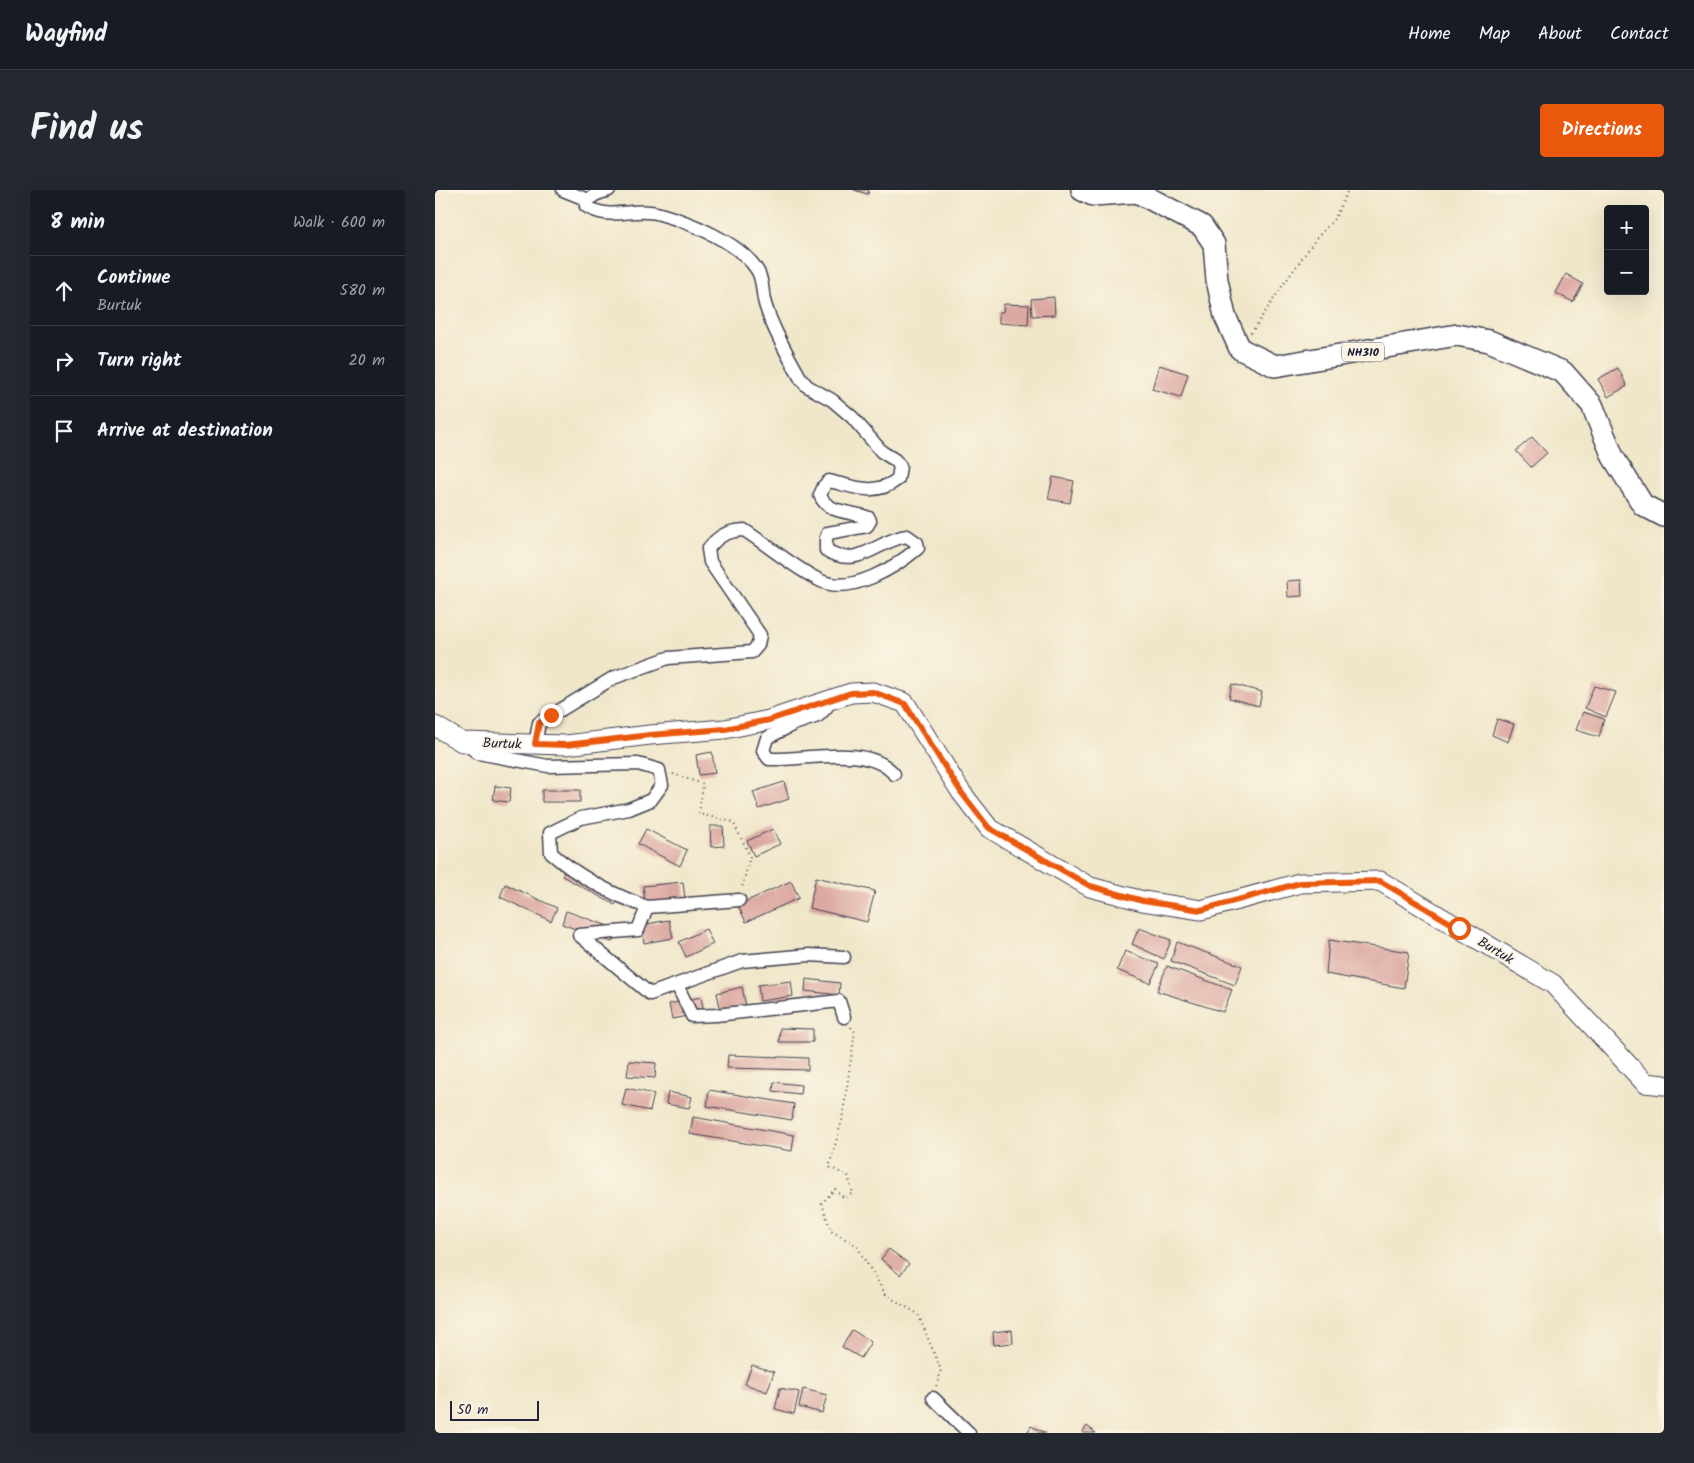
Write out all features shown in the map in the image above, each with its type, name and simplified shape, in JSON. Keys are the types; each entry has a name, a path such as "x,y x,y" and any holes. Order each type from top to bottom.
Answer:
{"highway":[{"path":"1082,190 1093,195 1137,192 1203,226 1215,244 1217,280 1225,316 1241,350"},
{"name":"NH310","path":"1241,350 1275,366 1457,335 1489,341 1563,372 1592,405 1613,457 1643,505 1664,516"}],"main road":[{"name":"Burtuk","path":"462,742 566,745 650,735 725,729 769,720 851,693 873,692 905,704 961,792 989,828 1090,886 1143,901 1201,910 1300,883 1380,881 1553,984 1645,1083 1664,1085"},
{"path":"435,726 462,742"}],"street":[{"path":"563,190 588,200"},
{"path":"535,744 539,723 613,678 668,658 752,652 758,645 760,635 709,562 708,549 715,540 728,531 744,530 822,582 839,584 848,584 878,575 905,559 918,548 917,543 907,536 899,537 868,553 850,557 837,557 826,550 828,533 861,528 867,526 870,521 869,518 833,509 823,502 820,495 824,486 829,482 877,490 887,487 899,479 899,466 895,460 875,445 851,417 832,400 807,386 801,379 771,319 757,270 744,256 723,241 685,221 657,213 636,211 615,215 596,212 586,206 588,200 598,193 609,190"},
{"path":"829,699 826,708 818,716 794,724 767,738 763,751 769,759 857,757 887,766 894,774"},
{"path":"462,742 478,752 548,766 639,764 659,770 662,785 651,800 629,809 581,818 550,833 551,853 571,870 601,889 647,907 739,900"},
{"path":"647,907 638,930 579,935 650,994 742,961 809,954 844,957"},
{"path":"677,985 692,1016 839,1001 844,1017"},
{"path":"933,1398 969,1433"}],"path":[{"path":"1241,350 1283,285 1316,239 1335,218 1348,190"},
{"path":"659,770 703,784 699,814 733,822 750,856 739,900"},
{"path":"844,1017 855,1032 842,1120 829,1167 848,1176 853,1194 844,1198 835,1189 822,1202 831,1231 856,1245 886,1295 918,1314 941,1370 933,1398"}],"building":[{"path":"854,190 869,190 868,194"},
{"path":"1566,274 1583,284 1573,302 1556,293"},
{"path":"1054,297 1055,315 1032,316 1031,299"},
{"path":"1004,304 1029,305 1028,325 999,323 999,312 1003,312"},
{"path":"1159,365 1188,374 1181,397 1152,389"},
{"path":"1618,368 1627,386 1608,397 1598,379"},
{"path":"1532,437 1547,453 1531,467 1516,451"},
{"path":"1053,477 1074,481 1070,503 1048,499"},
{"path":"1301,580 1302,596 1288,597 1287,581"},
{"path":"1232,684 1262,692 1259,706 1229,698"},
{"path":"1594,686 1616,692 1606,717 1585,708"},
{"path":"1583,712 1604,719 1599,737 1576,730"},
{"path":"1497,719 1514,724 1508,742 1492,735"},
{"path":"712,752 715,773 699,775 696,755"},
{"path":"784,782 789,799 759,809 753,792"},
{"path":"495,786 511,788 509,802 493,800"},
{"path":"542,790 580,790 580,802 542,802"},
{"path":"710,826 723,826 724,846 711,847"},
{"path":"646,829 687,850 680,866 638,844"},
{"path":"773,829 780,844 754,856 747,841"},
{"path":"569,864 622,893 615,905 562,876"},
{"path":"816,877 875,891 867,922 809,908"},
{"path":"791,881 799,898 746,922 738,905"},
{"path":"683,882 685,899 645,903 643,886"},
{"path":"505,884 557,908 551,921 500,897"},
{"path":"566,911 617,929 612,942 562,924"},
{"path":"669,920 673,938 644,943 641,925"},
{"path":"1139,928 1171,940 1164,959 1132,944"},
{"path":"706,929 713,944 686,957 679,942"},
{"path":"1329,940 1409,952 1404,988 1326,974"},
{"path":"1177,942 1242,966 1235,985 1171,961"},
{"path":"1125,951 1159,964 1150,983 1117,970"},
{"path":"1167,966 1232,990 1223,1012 1157,991"},
{"path":"806,979 840,983 839,995 805,991"},
{"path":"791,981 793,996 760,1001 758,985"},
{"path":"742,987 746,1006 721,1012 717,993"},
{"path":"701,997 704,1013 672,1019 669,1004"},
{"path":"780,1028 813,1029 813,1042 779,1042"},
{"path":"728,1055 808,1058 808,1070 727,1068"},
{"path":"629,1061 656,1063 655,1078 627,1076"},
{"path":"774,1082 801,1085 800,1094 773,1091"},
{"path":"626,1088 654,1094 650,1111 622,1105"},
{"path":"709,1090 794,1104 792,1120 707,1106"},
{"path":"668,1092 692,1097 689,1108 666,1104"},
{"path":"693,1117 794,1135 792,1151 690,1134"},
{"path":"889,1249 909,1264 900,1275 881,1259"},
{"path":"852,1330 871,1342 861,1358 842,1347"},
{"path":"1012,1330 1013,1343 994,1345 993,1332"},
{"path":"752,1365 774,1372 767,1392 745,1384"},
{"path":"780,1388 799,1392 794,1414 775,1409"},
{"path":"803,1389 827,1395 822,1413 799,1407"},
{"path":"1031,1426 1046,1433 1027,1433"},
{"path":"1087,1426 1096,1433 1082,1433"}],"route":[{"path":"551,715 539,723 535,744 566,745 650,735 725,729 769,720 851,693 873,692 905,704 961,792 989,828 1090,886 1143,901 1201,910 1300,883 1380,881 1459,928"}]}
